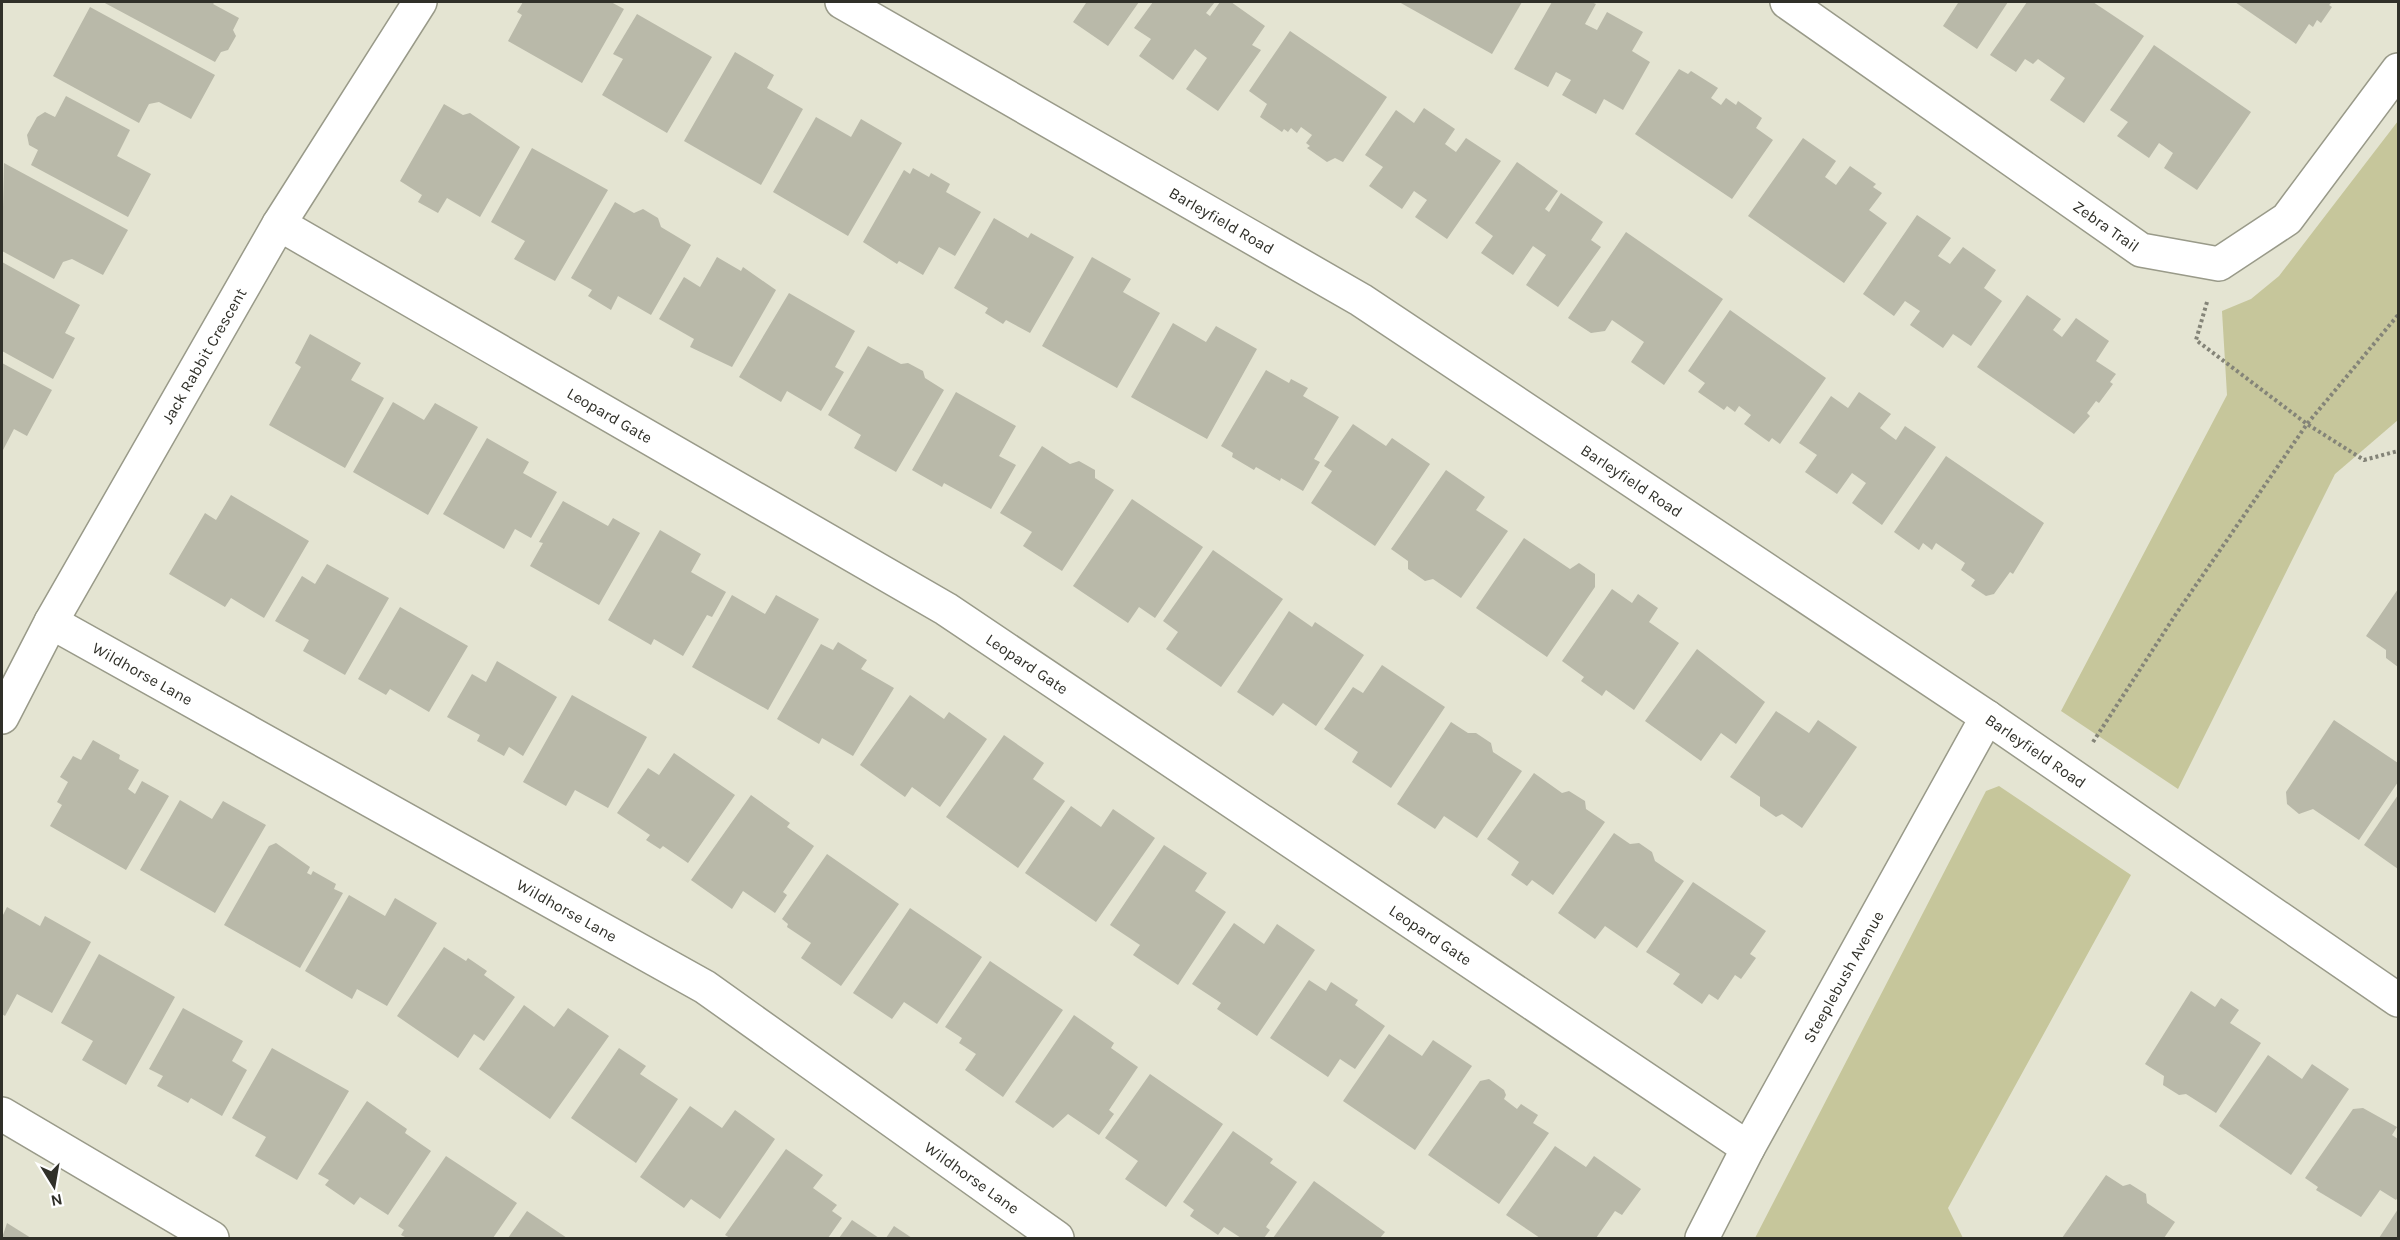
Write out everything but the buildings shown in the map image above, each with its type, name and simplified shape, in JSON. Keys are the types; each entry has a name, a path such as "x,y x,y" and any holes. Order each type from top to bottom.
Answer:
{"street":[{"name":"Jack Rabbit Crescent","path":"2,717 51,622 279,224 420,2"},
{"name":"Barleyfield Road","path":"842,2 1361,300 1987,717 2398,1000"},
{"name":"Zebra Trail","path":"1787,2 2141,250 2219,264"},
{"path":"2219,264 2287,219 2398,70"},
{"name":"Leopard Gate","path":"279,224 946,609 1748,1149"},
{"name":"Wildhorse Lane","path":"51,622 705,987 1057,1239"},
{"name":"Steeplebush Avenue","path":"1702,1239 1748,1149 1987,717"},
{"path":"2,1114 212,1239"}],"path":[{"path":"2219,264 2196,340 2307,424 2364,460 2398,451"},
{"path":"2093,742 2176,614 2307,424 2398,315"}],"green space":[{"path":"2398,121 2398,420 2335,474 2178,789 2061,711 2227,395 2222,311 2251,299 2279,276"},
{"path":"1999,786 2131,875 1948,1208 1963,1238 1755,1238 1986,791"}]}
